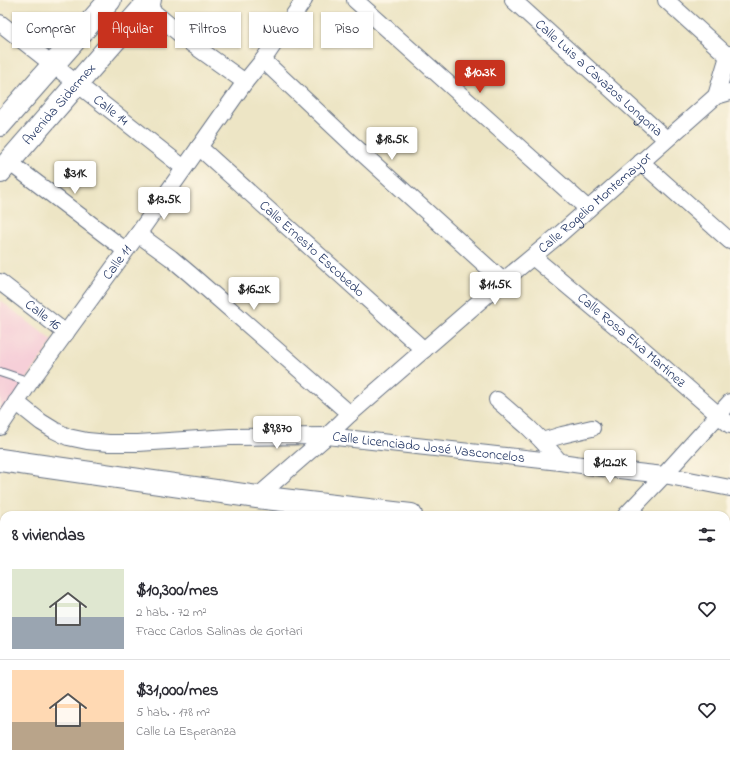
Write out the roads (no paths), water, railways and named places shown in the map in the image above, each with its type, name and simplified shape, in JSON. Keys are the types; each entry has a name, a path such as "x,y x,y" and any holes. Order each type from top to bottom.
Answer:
{"main road":[{"path":"0,125 110,0"},
{"name":"Avenida Sidermex","path":"4,167 147,3"},
{"path":"0,460 257,497 377,511"}],"street":[{"name":"Calle 11","path":"0,427 30,382 138,234 245,82 263,60 304,0"},
{"path":"355,0 588,208"},
{"name":"Calle Luis a Cavazos Longoria","path":"513,0 666,139"},
{"path":"666,0 729,56"},
{"path":"147,3 192,44 245,82"},
{"name":"Calle 14","path":"0,23 184,168"},
{"name":"Calle Rogelio Montemayor","path":"257,497 350,414 503,281 533,257 666,139 723,94 729,56"},
{"path":"263,60 351,143 503,281"},
{"name":"Calle Ernesto Escobedo","path":"199,147 424,350"},
{"path":"641,162 730,241"},
{"path":"4,167 125,250"},
{"path":"138,234 190,274 350,414"},
{"name":"Calle Rosa Elva Martínez","path":"533,257 630,338 724,420"},
{"name":"Calle 16","path":"0,282 66,333"},
{"path":"497,400 528,426 560,462"},
{"name":"Calle Licenciado José Vasconcelos","path":"16,402 41,422 68,437 87,442 108,443 230,437 327,436 560,462 610,470 664,475 730,488"},
{"path":"630,511 664,475 724,420 730,402"},
{"path":"542,441 592,428"}],"lane":[{"path":"0,372 30,382"}]}
